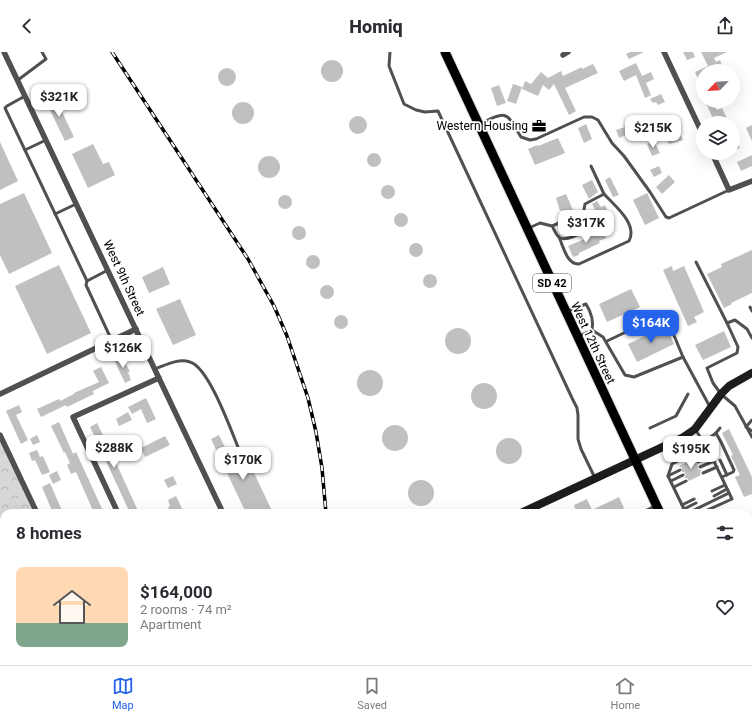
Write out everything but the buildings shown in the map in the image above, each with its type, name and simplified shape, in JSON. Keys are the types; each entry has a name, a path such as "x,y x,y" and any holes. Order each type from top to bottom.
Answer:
{"main road":[{"name":"West 12th Street","path":"445,52 658,509"}],"street":[{"name":"West 9th Street","path":"4,52 222,509"},
{"path":"664,52 696,120"},
{"path":"715,160 729,190 752,181"},
{"path":"0,394 136,329"},
{"path":"529,509 634,459 682,438 695,429 720,394 729,386 752,373"},
{"path":"116,509 73,417 159,378"},
{"path":"0,435 35,509"}],"lane":[{"path":"18,80 46,59 42,52"},
{"path":"390,52 389,66 404,104 416,110 425,112 438,111 577,408 578,439 581,449 595,478"},
{"path":"25,96 5,108 87,281 86,285 112,340"},
{"path":"478,124 498,115 504,115 509,117 521,137 530,140 536,139 584,117 592,117 598,120 612,144 624,156 666,217 670,218 729,190"},
{"path":"24,150 46,140"},
{"path":"552,226 559,237 571,263 575,264 579,264 629,241 632,232 624,215 604,194 591,166"},
{"path":"583,215 586,204 604,194"},
{"path":"55,214 76,204"},
{"path":"527,228 540,223 552,226 577,215 586,216 588,227 585,230 571,238 564,239 559,237"},
{"path":"696,262 738,347 736,353 707,368 713,383 720,394 735,406 752,437"},
{"path":"87,281 108,270"},
{"path":"566,312 586,304 593,322 592,330"},
{"path":"750,307 752,311"},
{"path":"606,341 647,322 658,319 666,321 673,333 683,357 711,408"},
{"path":"727,323 735,320 747,329 752,338"},
{"path":"577,336 592,330"},
{"path":"592,330 604,337 625,375 634,377 683,357"},
{"path":"155,368 180,360 192,362 205,374 223,411 240,452"},
{"path":"650,428 676,416 688,394"},
{"path":"746,427 752,420"},
{"path":"746,427 752,431"},
{"path":"704,442 716,434 720,428"},
{"path":"695,429 707,447 732,499 710,509"},
{"path":"716,434 734,470 722,478"},
{"path":"710,438 714,446"},
{"path":"684,509 668,476 672,464 707,447"},
{"path":"698,462 711,456"},
{"path":"720,460 727,475"},
{"path":"700,467 714,461"},
{"path":"703,473 717,467"},
{"path":"668,476 680,470"},
{"path":"671,481 683,475"},
{"path":"674,487 686,481"},
{"path":"712,492 725,485"},
{"path":"714,496 727,489"},
{"path":"693,509 729,493"},
{"path":"682,505 694,500"},
{"path":"689,509 696,503"}],"green space":[{"path":"0,435 35,509 0,509"}],"railway":[{"path":"112,52 248,259 274,306 287,336 308,398 322,468 326,509"}],"place":[{"name":"Western Housing","path":"539,126"}]}
